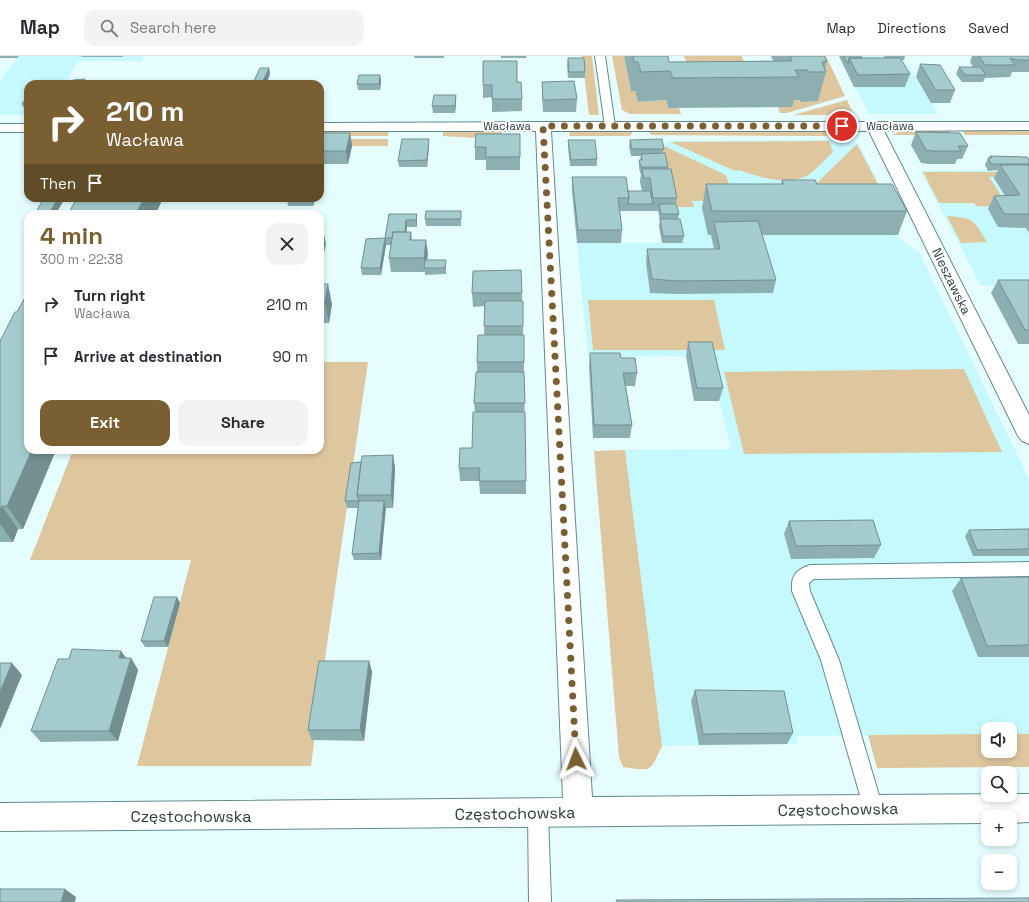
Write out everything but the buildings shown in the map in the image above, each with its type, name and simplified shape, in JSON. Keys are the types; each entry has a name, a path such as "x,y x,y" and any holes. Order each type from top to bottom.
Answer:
{"street":[{"path":"543,126 578,813"},
{"name":"Nieszawska","path":"874,126 1029,436"},
{"name":"Wacława","path":"324,127 1029,126"},
{"path":"0,128 24,128"},
{"name":"Częstochowska","path":"0,817 538,814 1029,808"}],"lane":[{"path":"600,56 610,126"},
{"path":"873,809 830,660 801,591 800,580 810,572 1029,569"},
{"path":"538,814 540,902"}],"shaded area":[{"path":"19,56 144,56 142,61 79,61 67,80 24,80 24,115 0,115 0,81"},
{"path":"582,56 592,56 599,115 589,115"},
{"path":"612,56 624,56 631,91 635,91 638,102 666,100 668,108 679,108 681,114 630,114 622,110"},
{"path":"684,56 742,56 746,69 689,70"},
{"path":"803,56 826,56 845,96 787,113 780,113 778,107 792,107 788,100 800,100 800,102"},
{"path":"839,56 902,56 938,114 869,114"},
{"path":"847,100 854,115 793,115"},
{"path":"903,130 949,130 952,135 892,135"},
{"path":"962,130 1029,130 1029,135 965,135"},
{"path":"443,131 502,132 502,134 492,139 443,136"},
{"path":"632,131 630,136 570,136 569,132"},
{"path":"647,131 828,131 830,133 828,136 652,135"},
{"path":"324,132 389,132 388,136 324,136"},
{"path":"324,139 388,139 388,146 324,146"},
{"path":"830,140 858,143 884,194 894,235 919,252 1029,479 1029,734 1017,734 1017,722 981,722 981,735 796,736 797,744 662,746 625,450 731,449 709,356 588,357 577,243 682,243 661,146 670,141"},
{"path":"829,141 833,151 814,171 800,179 782,181 764,178 739,170 735,171 671,142"},
{"path":"857,144 886,200 815,193 818,182"},
{"path":"664,146 726,175 734,200 692,201 694,207 677,207 663,148"},
{"path":"1029,170 1029,285 981,286 921,171"},
{"path":"923,172 1029,172 1029,176 989,177 1009,207 976,206 974,203 939,203"},
{"path":"947,216 972,221 987,242 961,243"},
{"path":"588,300 714,300 725,350 593,350"},
{"path":"324,362 368,362 323,672 311,766 137,766 191,560 30,560 71,454 324,454"},
{"path":"964,369 1002,452 744,454 724,372"},
{"path":"625,450 662,746 652,766 645,769 623,767 619,757 594,451"},
{"path":"981,734 981,758 1017,758 1017,734 1029,734 1029,767 981,766 981,767 877,768 868,735"}],"route":[{"path":"576,759 543,126 842,126"}]}
